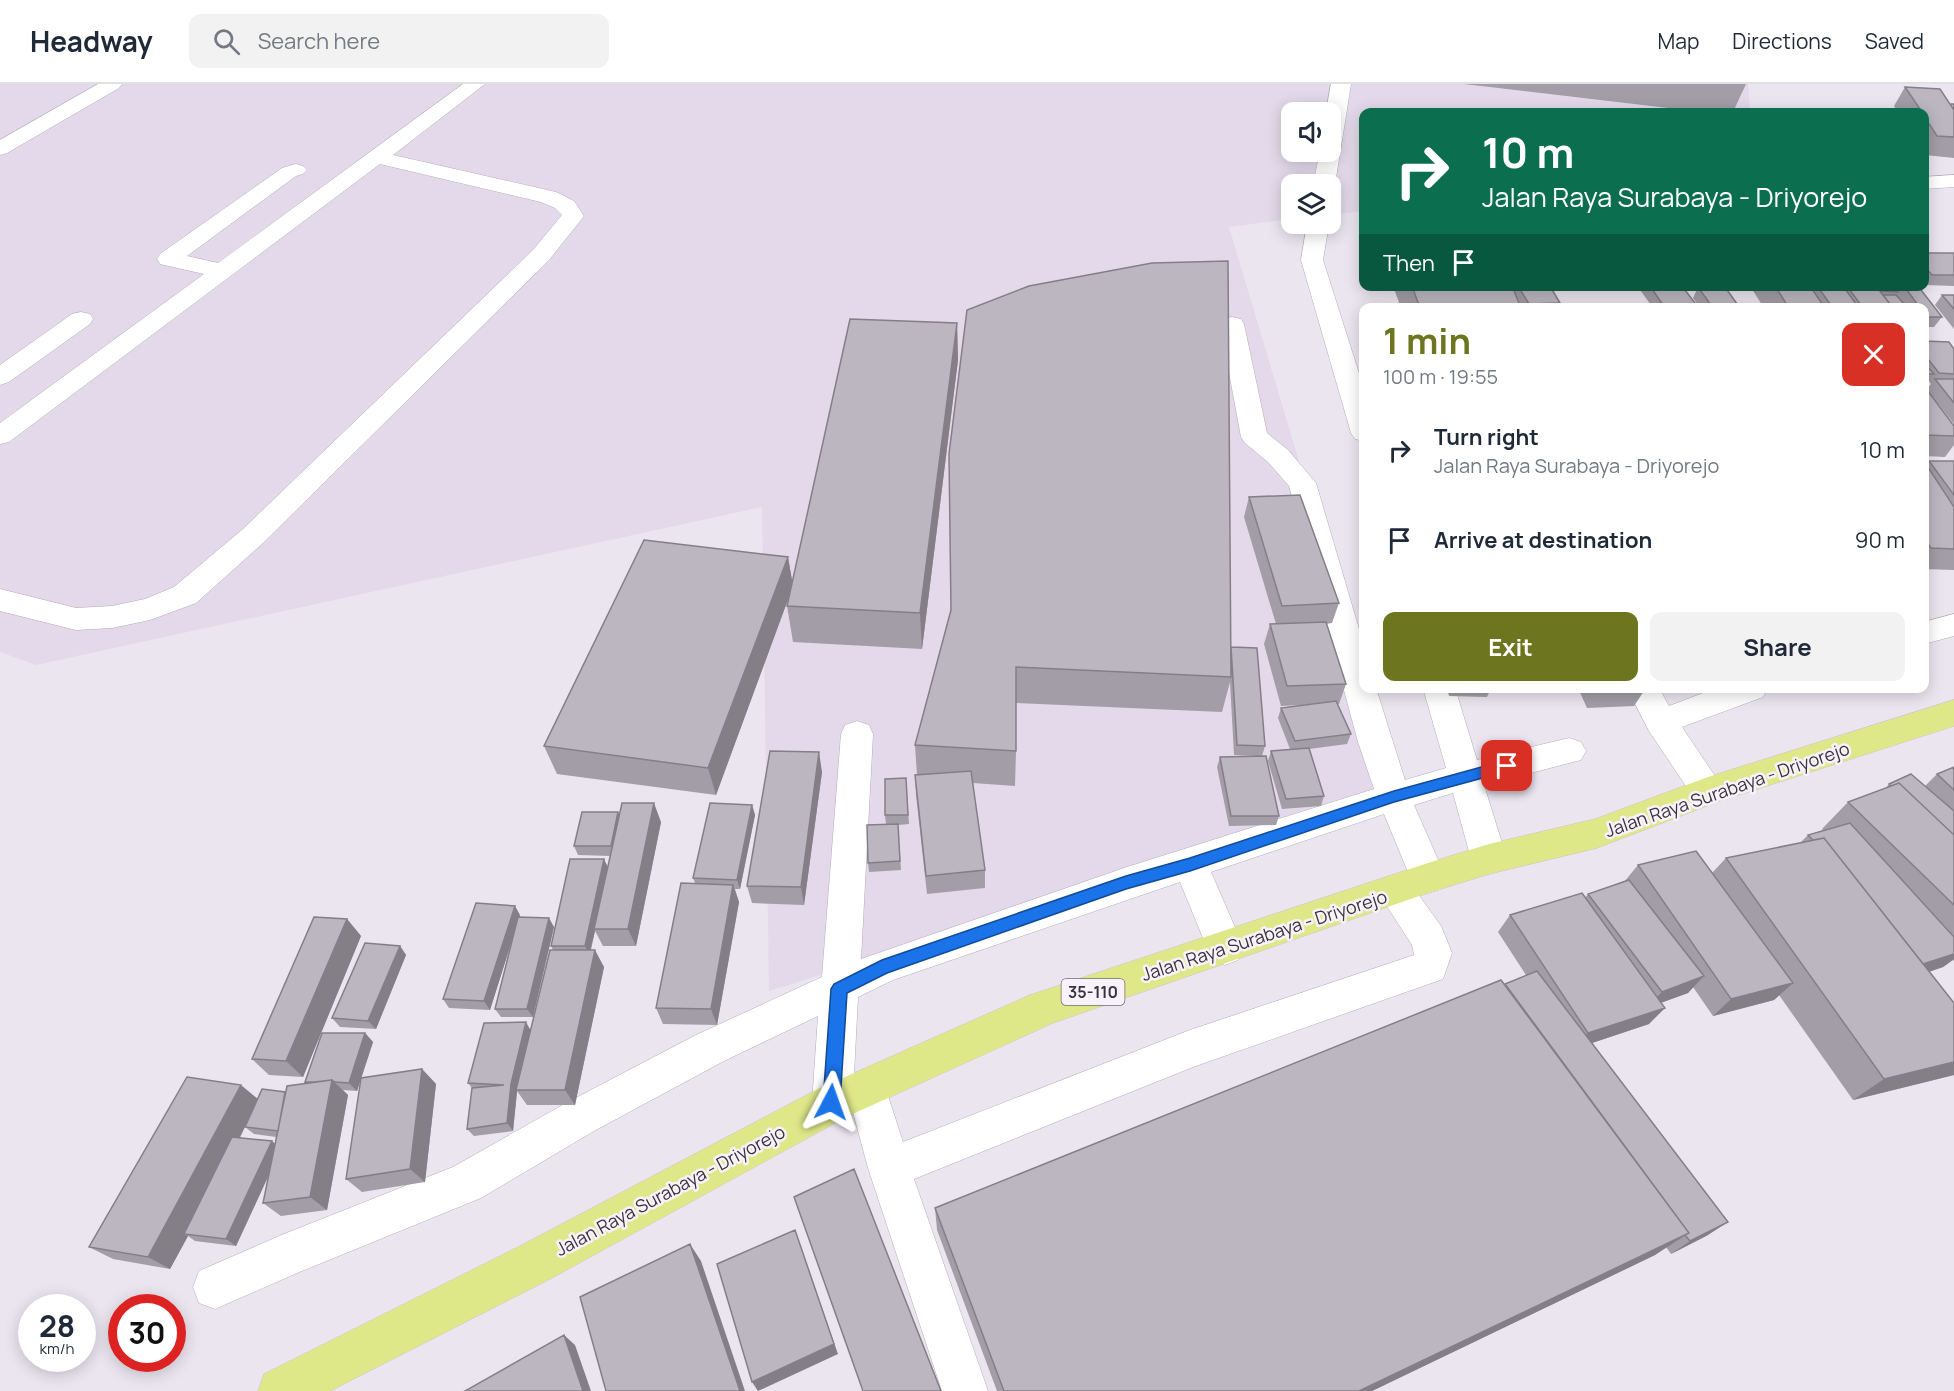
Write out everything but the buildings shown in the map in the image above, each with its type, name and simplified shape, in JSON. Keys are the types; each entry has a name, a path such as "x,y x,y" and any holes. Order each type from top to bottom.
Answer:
{"main road":[{"name":"Jalan Raya Surabaya - Driyorejo","path":"281,1391 534,1263 849,1095 1044,1008 1489,859 1597,833 1708,791 1954,713"}],"street":[{"path":"0,149 111,84"},
{"path":"0,436 475,84"},
{"path":"1338,102 1341,84"},
{"path":"0,600 76,619 112,617 150,609 185,595 252,536 541,255 573,216 571,210 564,204 548,197 377,157"},
{"path":"223,271 168,259 289,172 296,170"},
{"path":"1929,183 1954,181"},
{"path":"1316,234 1312,260 1359,416"},
{"path":"0,377 81,319"},
{"path":"1232,324 1254,437 1278,456 1302,483 1359,685"},
{"path":"1929,632 1954,625"},
{"path":"889,1168 1190,1049 1430,967 1432,953 1412,884 1394,797 1361,693"},
{"path":"1440,693 1489,859"},
{"path":"1646,693 1661,722 1708,791"},
{"path":"1661,722 1739,693"},
{"path":"857,734 839,989 849,1095 889,1168 965,1391"},
{"path":"216,1287 284,1256 466,1183 580,1117 710,1048 882,967 1126,883 1394,797 1465,776 1569,751"},
{"path":"1190,864 1225,948"}],"shaded area":[{"path":"0,84 1748,84 1750,108 1359,108 1359,212 1341,214 1341,174 1281,174 1281,220 1229,227 1359,663 1359,693 1366,693 1399,795 769,991 762,507 36,665 0,652"}],"route":[{"path":"831,1102 839,989 882,967 1126,883 1394,797 1507,766"}]}
